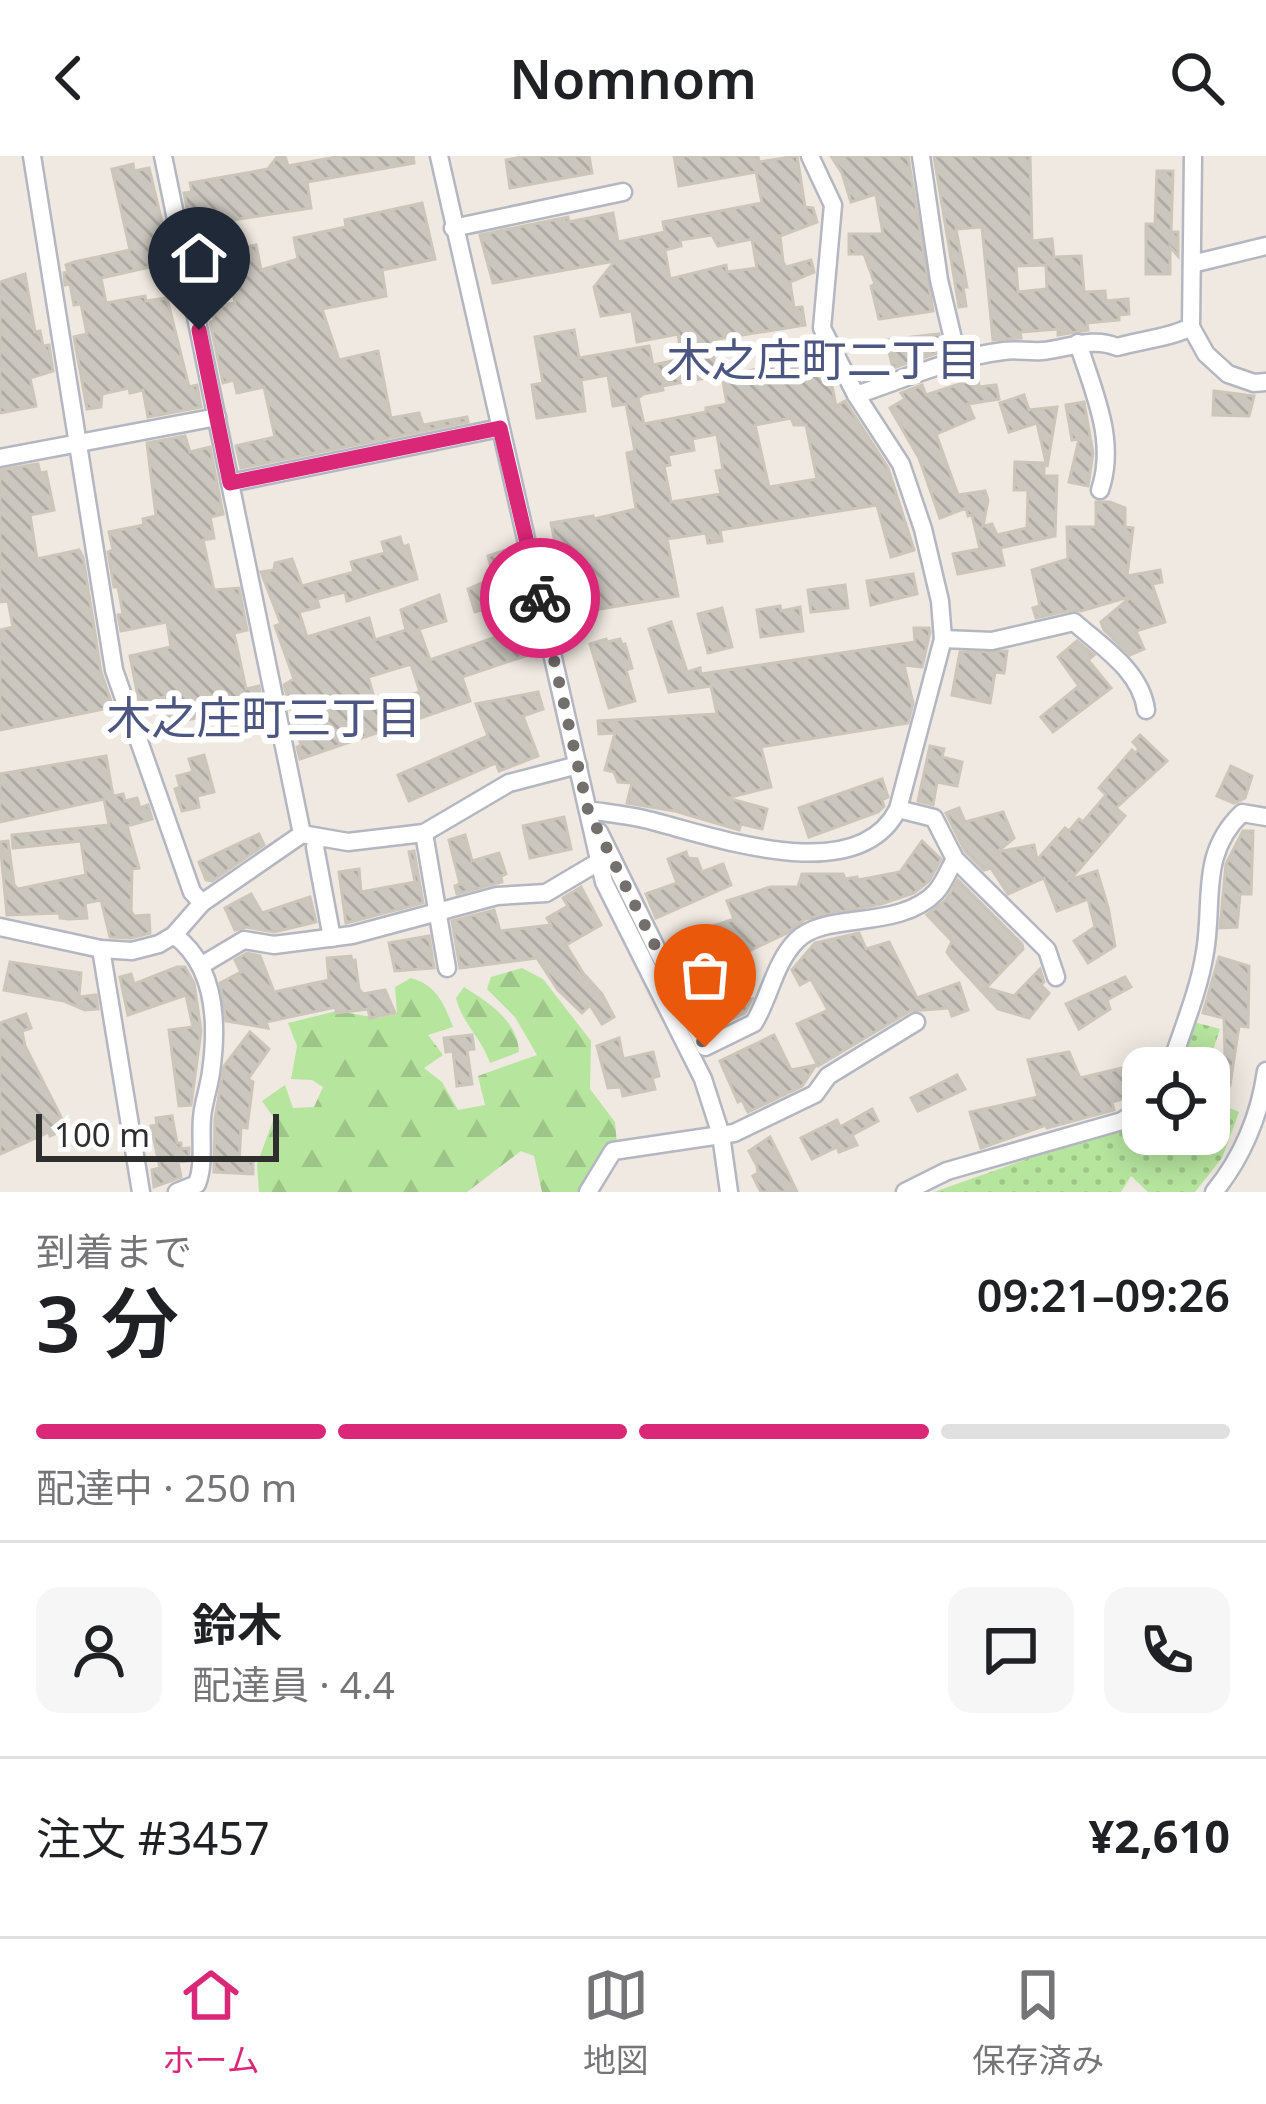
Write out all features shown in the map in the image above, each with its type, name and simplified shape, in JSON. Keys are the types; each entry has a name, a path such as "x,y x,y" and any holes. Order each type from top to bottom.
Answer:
{"street":[{"path":"32,156 114,670 193,892 202,903"},
{"path":"163,156 332,938"},
{"path":"439,156 588,810 605,858 705,1047 754,1023 777,969 799,937 827,926 889,917 916,906 937,891 955,859"},
{"path":"588,810 640,818 756,849 812,851 854,846 873,838 890,825 898,809 943,639 933,570 901,464 856,395 822,328 832,205 810,156"},
{"path":"920,156 939,280 958,360"},
{"path":"1193,156 1191,327 1206,354 1228,374 1266,382"},
{"path":"453,228 623,192"},
{"path":"1192,263 1266,246"},
{"path":"856,395 958,360 1006,350 1045,351 1108,343 1117,347 1191,327"},
{"path":"1078,344 1108,440 1107,470 1100,490"},
{"path":"0,458 217,417"},
{"path":"230,483 500,428"},
{"path":"943,639 992,641 1074,622 1126,668 1144,697 1146,710"},
{"path":"0,927 101,949 132,951 159,944 202,903 310,835 348,842 424,833 509,783 578,765"},
{"path":"898,809 934,818 955,859 1047,950 1056,977"},
{"path":"1176,1047 1205,951 1206,904 1216,848 1225,829 1242,813 1266,817"},
{"path":"424,833 447,968"},
{"path":"202,965 244,940 274,945 332,938 497,896 546,893 605,858"},
{"path":"605,858 604,882 703,1079 721,1135 729,1192"},
{"path":"173,934 206,971 213,1019 212,1070 202,1117 202,1168 197,1184 177,1192"},
{"path":"101,949 141,1192"},
{"path":"588,1192 613,1151 721,1135 815,1094 828,1076 916,1022"},
{"path":"1214,1192 1232,1169 1248,1135 1266,1071"},
{"path":"905,1192 947,1171 1122,1121"}],"green space":[{"path":"522,968 543,979 591,1041 590,1089 615,1122 617,1145 586,1192 542,1192 534,1156 521,1151 467,1192 259,1192 257,1164 274,1118 262,1101 285,1085 293,1108 314,1107 323,1087 312,1080 291,1079 297,1046 288,1023 337,1011 378,1018 397,1014 395,987 411,978 420,981 438,996 453,1027 428,1035 443,1055 424,1068 442,1082 458,1110 485,1105 478,1076 537,1055 515,1017 487,989 491,977"},
{"path":"464,987 507,1022 519,1052 490,1063 459,1007 456,998"},
{"path":"1194,1022 1220,1029 1214,1047 1187,1047"},
{"path":"1230,1108 1239,1112 1230,1136"},
{"path":"1122,1125 1122,1155 1223,1155 1195,1192 1148,1192 1131,1176 1121,1192 934,1192"}],"building":[{"path":"285,156 288,166 341,156 413,156 414,163 307,182 311,208 219,222 217,211 188,213 184,193 192,192 190,183 268,169 277,157"},
{"path":"589,156 592,173 510,188 506,160"},
{"path":"674,156 758,156 759,162 797,156 805,207 813,208 817,222 780,236 783,262 786,267 811,260 814,272 790,282 794,308 802,307 805,325 711,340 717,376 643,394 638,398 644,424 727,404 722,376 819,357 823,382 831,381 836,406 845,401 888,468 914,550 891,557 877,505 720,530 722,541 708,543 706,533 667,539 678,596 570,614 551,523 636,509 627,453 635,451 626,404 613,406 608,375 581,380 585,411 537,418 532,385 543,383 535,337 574,330 579,358 649,346 653,365 682,359 678,334 637,342 632,311 601,316 594,287 615,261 493,283 480,235 613,213 618,242 665,232 663,222 762,203 756,172 679,186","holes":["712,235 718,246 752,239 757,268 727,272 726,265 670,279 665,250 681,246 680,240","791,418 794,425 806,425 817,479 769,487 755,425","717,434 721,494 671,502 664,466 670,465 668,455 694,450 692,439"]},
{"path":"831,156 908,156 933,311 879,319 871,286 875,284 864,254 849,254 849,234 883,234 876,194 851,202"},
{"path":"934,156 1030,156 1032,241 1052,239 1054,257 1081,256 1084,292 1105,291 1106,301 1128,299 1129,314 1119,315 1119,320 1087,323 1088,330 1058,335 1058,329 1020,332 1021,338 993,340 982,227 956,229 967,287 963,287 966,306 959,307","holes":["1046,265 1047,289 1018,292 1016,266"]},
{"path":"133,164 134,171 149,168 166,239 149,243 154,266 101,278 106,303 145,296 146,301 167,298 189,387 197,385 201,407 148,417 143,390 130,393 129,388 102,394 101,407 87,409 74,337 87,334 81,304 74,305 64,273 68,272 66,265 74,262 130,250 112,169"},
{"path":"1157,171 1173,171 1171,232 1178,232 1178,256 1170,247 1170,274 1146,274 1146,224 1155,224"},
{"path":"422,203 435,259 382,270 386,296 322,309 339,360 378,351 391,418 419,413 423,425 467,417 468,422 241,468 236,446 275,437 264,387 237,393 234,380 223,383 210,322 217,306 235,303 227,265 203,270 195,250 256,245 261,270 298,259 294,238 346,227 345,220"},
{"path":"25,274 35,332 40,331 43,346 49,345 53,371 30,378 36,406 0,413 0,282"},
{"path":"939,334 943,351 893,368 886,340"},
{"path":"978,378 979,387 996,385 999,399 968,404 974,418 936,434 958,495 985,491 983,526 992,524 997,535 1027,528 1028,490 1014,490 1015,462 1044,463 1044,476 1057,476 1055,536 1000,548 1004,565 958,574 953,554 980,549 972,515 968,516 966,508 940,518 919,458 890,408 905,399 901,393 922,385 926,395"},
{"path":"1214,391 1254,396 1249,416 1213,415"},
{"path":"1024,395 1029,410 1057,407 1047,467 1037,423 1009,432 1000,403"},
{"path":"1084,402 1093,453 1088,486 1069,482 1079,439 1072,440 1066,405"},
{"path":"185,436 190,452 210,447 223,514 210,517 214,538 203,540 214,590 239,588 247,630 234,633 246,689 259,686 262,703 170,724 164,697 139,702 130,656 171,647 167,622 121,631 118,615 123,614 108,552 113,550 109,532 144,525 143,519 156,516 147,443"},
{"path":"38,464 40,473 46,472 54,510 30,515 37,559 79,550 83,557 101,672 113,707 0,730 0,630 13,627 8,601 0,602 0,470"},
{"path":"1096,502 1125,508 1125,527 1133,528 1127,576 1160,570 1162,582 1152,584 1165,622 1136,631 1144,649 1130,655 1101,622 1132,596 1036,618 1033,608 1040,606 1032,570 1068,559 1067,527 1096,527"},
{"path":"400,537 403,547 408,545 417,579 347,601 345,592 317,599 319,607 299,612 307,637 369,618 375,640 406,630 401,610 439,595 446,621 419,629 430,660 522,628 531,654 462,677 470,701 300,759 297,747 301,745 284,685 294,679 275,626 281,624 261,572 292,559 302,586 354,572 351,562 385,553 382,542","holes":["411,664 420,692 407,696 410,703 379,714 368,677"]},
{"path":"503,551 517,600 475,612 468,589 494,578 488,556"},
{"path":"913,574 917,594 871,605 867,581"},
{"path":"845,585 848,608 811,612 808,590"},
{"path":"780,606 781,611 800,607 803,631 761,637 757,610"},
{"path":"722,608 732,647 708,653 698,614"},
{"path":"671,622 687,672 700,668 701,674 915,642 914,628 929,628 930,632 922,667 904,665 913,703 908,723 761,747 771,787 727,798 767,809 762,829 741,824 739,830 627,803 632,783 618,782 614,772 605,770 615,733 599,734 598,721 717,714 711,686 669,692 649,629"},
{"path":"606,639 625,644 635,701 609,708 590,644"},
{"path":"1077,641 1094,655 1088,660 1111,688 1053,732 1041,717 1079,686 1058,657"},
{"path":"1007,651 1004,673 995,672 990,703 952,695 960,652"},
{"path":"538,692 543,709 523,716 538,756 499,771 496,763 409,801 398,775 488,736 476,704"},
{"path":"1140,735 1167,761 1116,808 1125,816 1070,880 1097,871 1108,907 1115,946 1088,963 1074,941 1095,927 1088,899 1057,911 1044,878 1008,894 991,868 984,870 965,851 946,813 959,808 965,822 1003,812 1014,838 997,852 1034,845 1037,860 1065,828 1069,831 1079,819 1083,822 1106,795 1099,788 1132,750 1139,749 1133,742"},
{"path":"930,746 944,749 942,757 962,762 957,786 937,782 933,805 918,801"},
{"path":"204,755 214,792 197,796 199,807 182,811 175,789 180,787 177,776 193,772 189,759"},
{"path":"106,756 113,796 123,794 125,801 137,798 140,808 148,805 152,819 127,826 139,868 132,869 131,911 134,916 149,915 150,933 110,937 101,900 85,903 87,918 60,918 60,913 7,915 0,842 8,841 18,889 86,875 81,841 13,848 12,835 109,825 104,799 0,822 0,774"},
{"path":"1231,766 1252,776 1245,798 1234,803 1217,796"},
{"path":"882,779 888,797 878,812 809,837 799,808"},
{"path":"564,817 571,849 530,858 523,826"},
{"path":"1243,831 1253,831 1251,894 1240,894 1237,927 1220,928 1226,864"},
{"path":"259,834 264,845 212,881 206,880 199,862"},
{"path":"465,835 472,861 499,853 506,874 502,882 457,894 455,886 460,884 449,840"},
{"path":"922,841 941,859 929,881 914,893 805,919 787,933 713,968 709,958 692,964 681,937 734,919 727,901 770,887 798,887 802,874 843,874 845,879 858,880 900,872"},
{"path":"414,851 423,903 346,923 339,872 359,869 361,892 415,882 409,852"},
{"path":"686,852 688,858 697,859 702,872 723,864 731,885 656,918 646,894 677,883 668,859"},
{"path":"958,880 1022,944 1023,949 986,988 1014,996 1040,969 1041,985 1049,993 1029,1018 998,1009 952,959 947,952 952,941 927,915 946,900"},
{"path":"581,887 601,925 566,945 614,1017 602,1024 590,1005 582,1013 558,990 537,958 460,968 452,921 494,910 500,931 551,925 547,918 568,906 563,898"},
{"path":"251,894 262,913 310,897 316,922 274,932 235,930 225,908"},
{"path":"859,933 866,949 889,942 917,998 959,983 968,1010 952,1016 949,1008 910,1011 818,1066 797,1024 828,1010 811,979 800,985 792,970 815,943"},
{"path":"429,936 434,968 395,971 389,943"},
{"path":"247,953 260,956 274,992 329,980 327,958 351,956 359,989 363,994 385,990 395,1013 370,1018 368,1009 336,1013 336,1007 266,1022 268,1028 226,1021 220,983 241,972 235,960"},
{"path":"1219,957 1249,966 1248,1027 1239,1026 1230,1085 1224,1018 1203,1013"},
{"path":"10,962 81,973 79,997 96,995 98,1009 4,990"},
{"path":"185,967 194,983 201,1031 191,1105 179,1106 169,1030 193,1027 186,995 128,1015 120,977 131,974 134,984"},
{"path":"1125,977 1131,987 1107,1000 1110,1009 1079,1029 1066,1004"},
{"path":"752,999 745,1013 716,1027 710,1028 701,1009"},
{"path":"26,1014 31,1028 22,1031 25,1046 67,1129 0,1154 0,1023"},
{"path":"250,1032 269,1049 248,1079 253,1082 247,1128 241,1127 239,1162 253,1161 253,1174 214,1172 215,1119 224,1066"},
{"path":"472,1035 474,1049 467,1050 472,1084 457,1086 453,1051 446,1052 444,1038"},
{"path":"774,1035 791,1070 816,1065 802,1086 748,1112 742,1100 738,1102 720,1061"},
{"path":"619,1038 623,1059 653,1052 659,1076 652,1078 655,1089 623,1096 621,1087 608,1088 597,1046"},
{"path":"1069,1052 1080,1078 1122,1068 1122,1099 1112,1102 1114,1110 1046,1125 981,1148 970,1112 1038,1097 1028,1060"},
{"path":"957,1075 965,1089 918,1111 911,1098"},
{"path":"872,1109 878,1121 852,1135 857,1145 839,1152 837,1147 812,1159 801,1138 837,1120 840,1127"},
{"path":"172,1116 177,1143 181,1149 189,1148 189,1161 178,1162 181,1177 154,1187 152,1170 160,1168 151,1126 157,1125 156,1118"},
{"path":"770,1137 797,1192 761,1192 753,1176 757,1166 749,1151"}],"way so far":[{"path":"540,598 588,810 705,1047"}],"district":[{"name":"木之庄町二丁目","path":"824,358"},
{"name":"木之庄町三丁目","path":"264,716"}],"route":[{"path":"199,330 230,483 500,428 540,598"}]}
